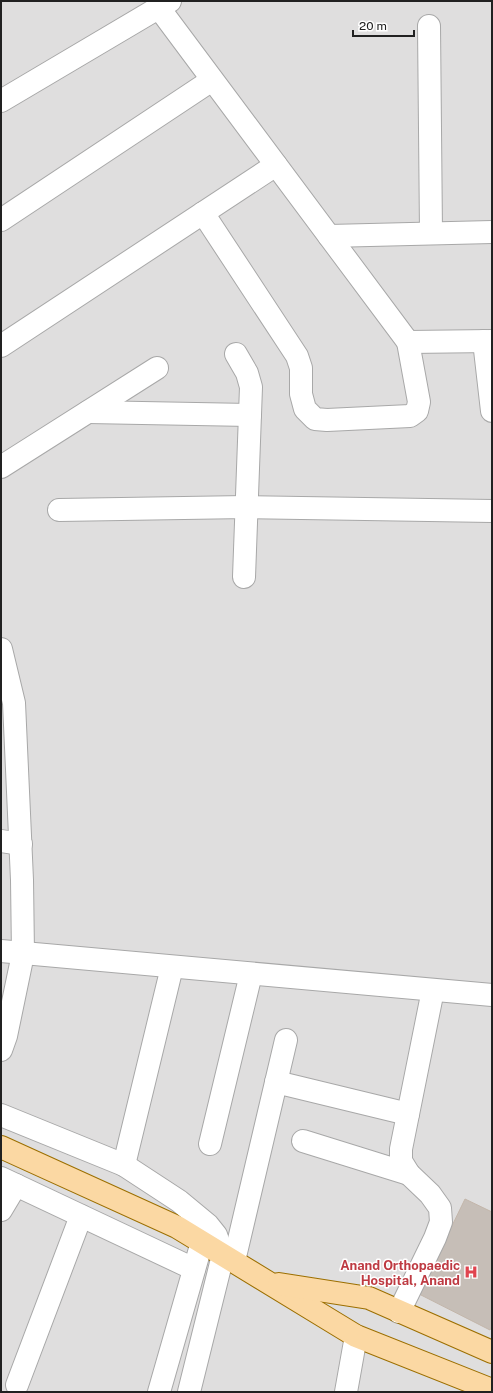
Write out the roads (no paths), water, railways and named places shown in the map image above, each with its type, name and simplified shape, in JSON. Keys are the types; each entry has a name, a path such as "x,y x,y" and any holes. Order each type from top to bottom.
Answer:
{"main road":[{"path":"1,1147 177,1227 356,1336 483,1389"},
{"path":"270,1283 369,1298 492,1352"}],"street":[{"path":"1,101 165,4 212,80 408,342 419,402 417,410 410,416 327,420 315,418 305,409 301,394 301,368 297,356 203,213"},
{"path":"428,26 431,233"},
{"path":"1,220 212,80"},
{"path":"1,346 276,165"},
{"path":"329,236 492,232"},
{"path":"408,342 488,341 492,411"},
{"path":"236,354 247,373 250,387 244,577"},
{"path":"1,466 157,368"},
{"path":"88,412 250,416"},
{"path":"59,510 246,507 492,511"},
{"path":"1,649 7,702 11,842 22,880 23,954 6,1036 1,1050"},
{"path":"1,951 492,995"},
{"path":"124,1165 172,967"},
{"path":"210,1144 250,974"},
{"path":"399,1312 436,1238 441,1222 440,1208 430,1194 409,1174 401,1161 401,1150 433,990"},
{"path":"189,1392 229,1258 286,1040"},
{"path":"276,1082 408,1114"},
{"path":"1,1115 124,1165 179,1201 208,1225 216,1235 229,1258"},
{"path":"303,1141 409,1174"},
{"path":"1,1210 8,1181 194,1269"},
{"path":"17,1385 81,1216"},
{"path":"159,1392 202,1242"},
{"path":"346,1392 356,1336"}],"place":[{"name":"Anand Orthopaedic Hospital, Anand","path":"471,1272"}]}
